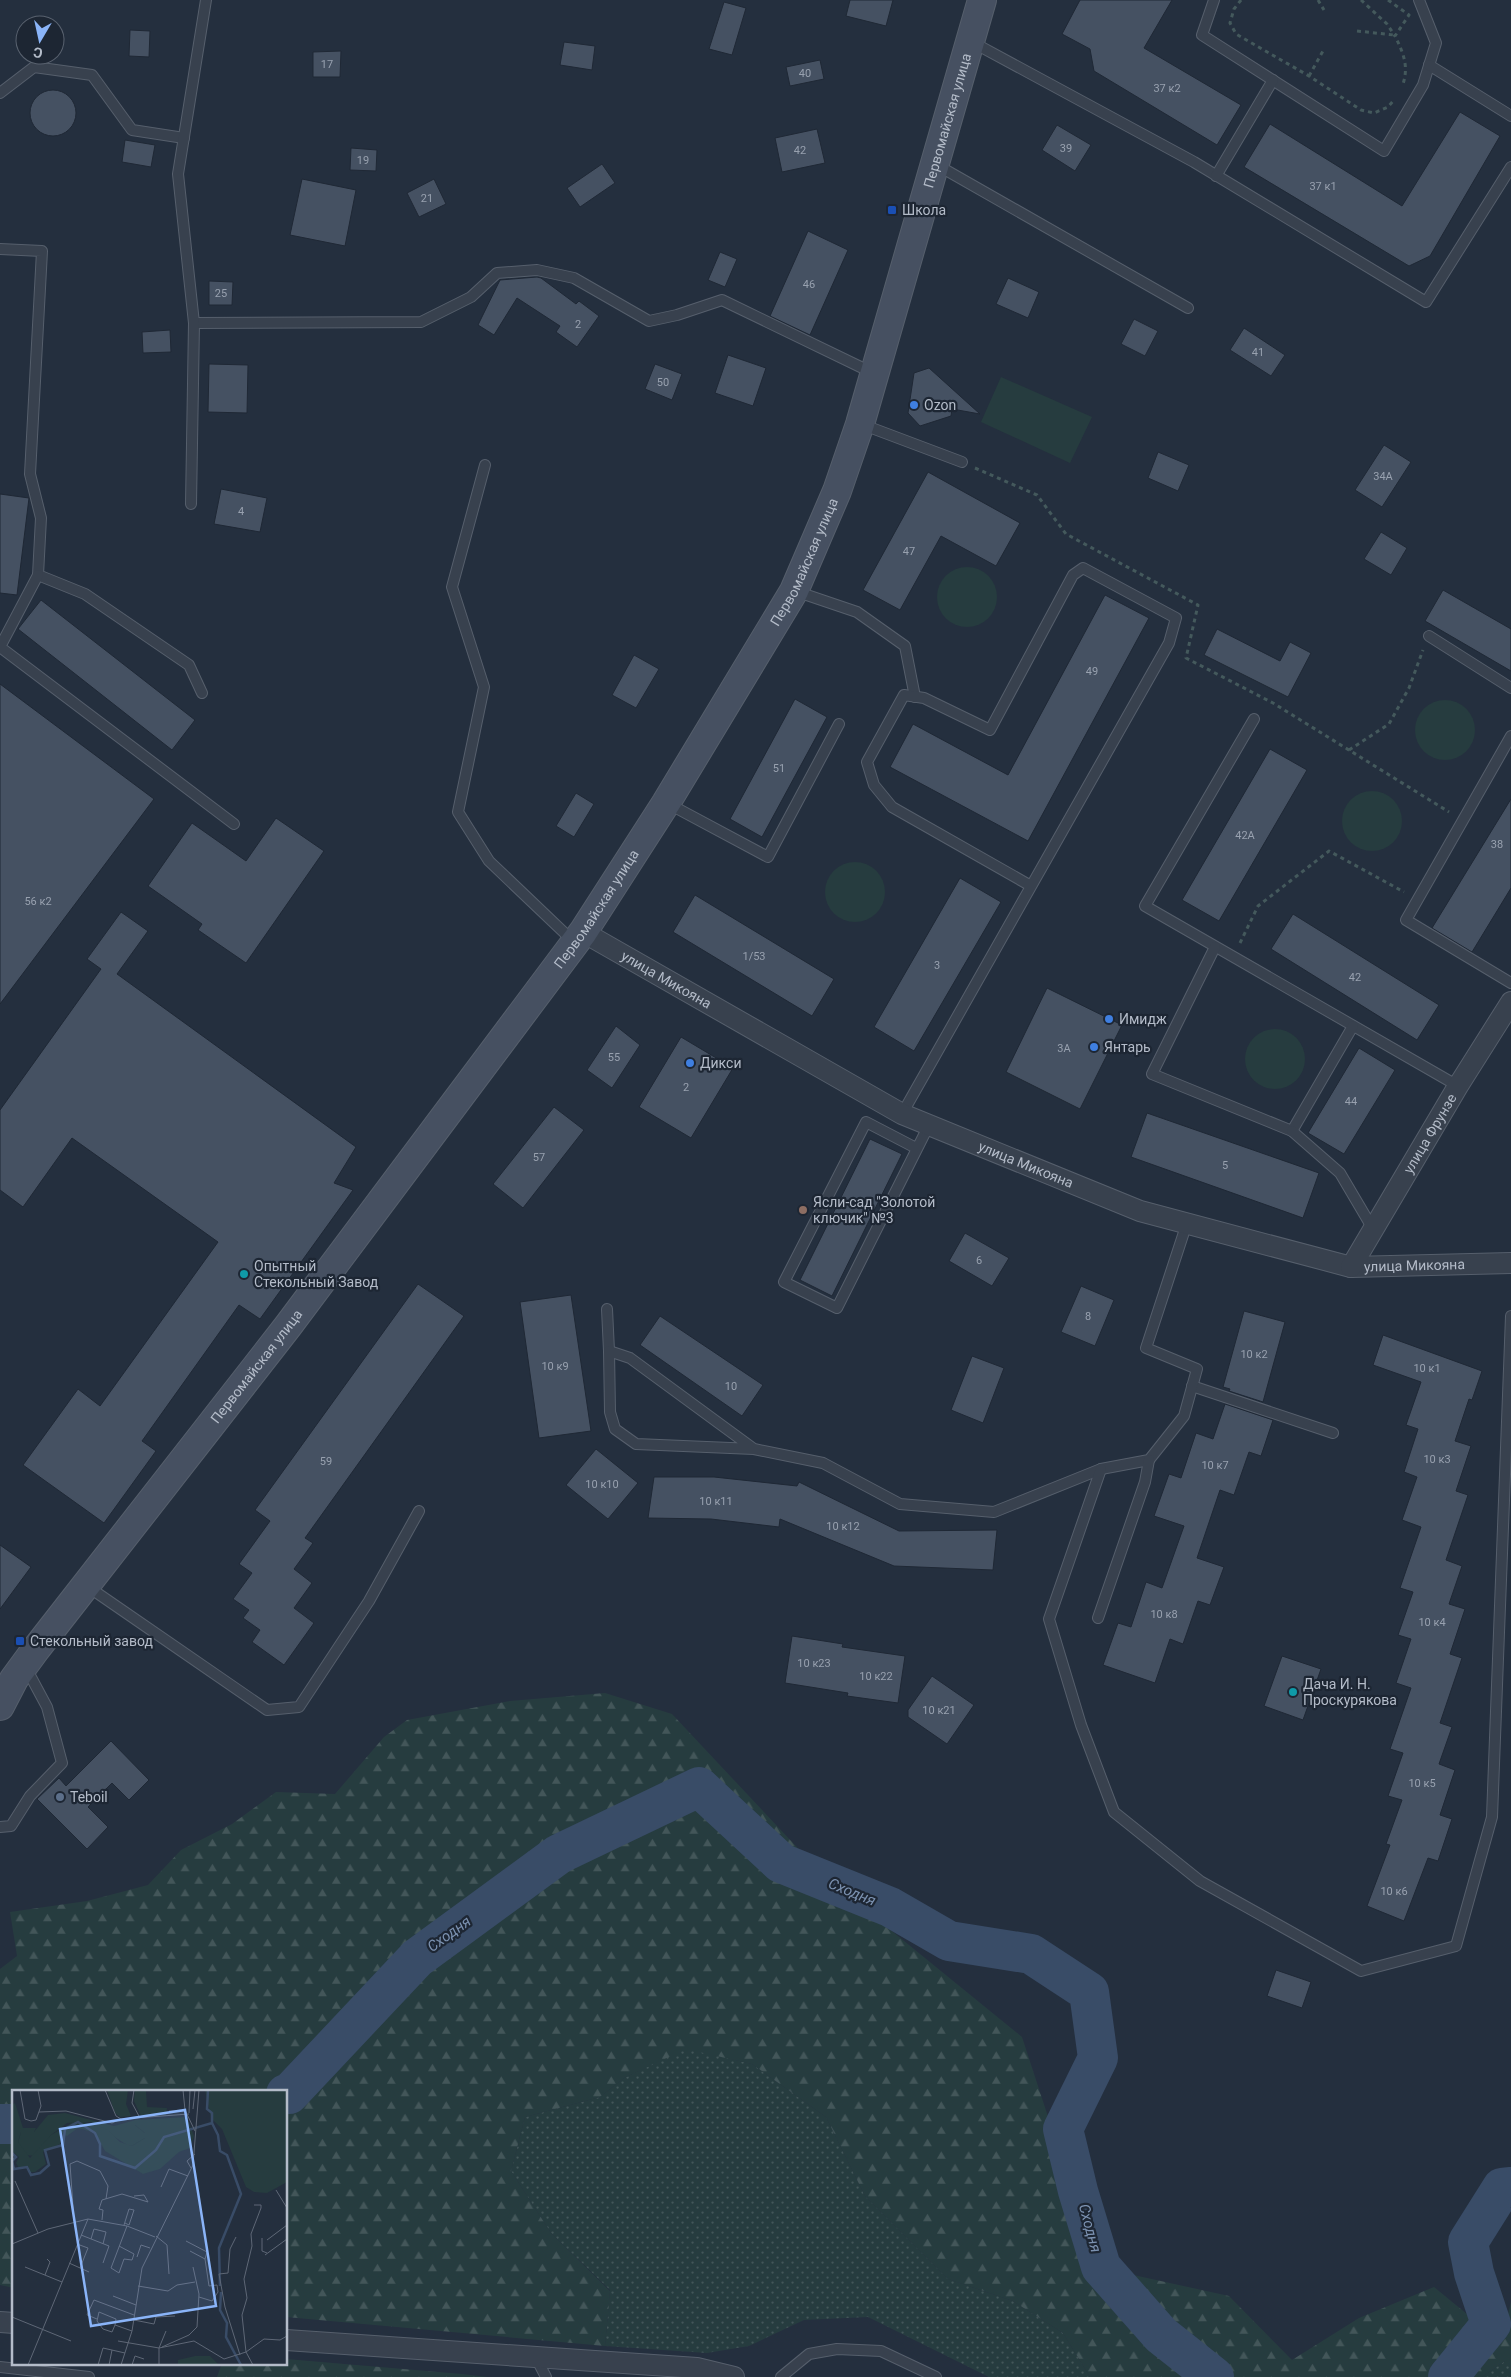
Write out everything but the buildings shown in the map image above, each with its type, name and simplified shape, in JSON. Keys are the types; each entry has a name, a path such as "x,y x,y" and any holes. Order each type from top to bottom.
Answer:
{"main road":[{"name":"Первомайская улица","path":"0,1706 14,1679 288,1326 579,938 666,803 794,591 837,491 860,424 982,0"}],"street":[{"name":"улица Микояна","path":"579,938 902,1114 1140,1211 1351,1267 1511,1263"},
{"name":"улица Фрунзе","path":"1351,1267 1458,1086 1511,1002"},
{"path":"288,2340 534,2355 696,2368 734,2377"}],"lane":[{"path":"191,504 194,323 178,174 206,0"},
{"path":"1214,0 1202,35 1384,151 1423,85 1436,43 1419,0"},
{"path":"969,40 1216,176 1426,302 1511,166"},
{"path":"1429,65 1511,116"},
{"path":"0,93 34,67 92,76 132,130 184,138"},
{"path":"1216,176 1273,80"},
{"path":"934,163 1188,308"},
{"path":"0,248 42,251 30,474 42,518 38,575 0,647 234,824"},
{"path":"194,323 422,322 471,297 497,273 537,270 574,278 649,321 677,315 722,300 875,374"},
{"path":"860,424 962,462"},
{"path":"485,465 452,587 484,687 458,812 489,861 579,938"},
{"path":"902,1114 1169,643 1176,618 1083,568 1073,576 990,730 924,698 904,695 867,762 874,785 892,807 1031,886"},
{"path":"38,575 85,594 189,665 202,694"},
{"path":"794,591 857,612 905,646 915,697"},
{"path":"1429,636 1511,688"},
{"path":"1254,719 1146,906 1458,1086"},
{"path":"666,803 768,857 839,724"},
{"path":"1511,736 1406,920 1511,984"},
{"path":"1215,947 1152,1074 1292,1131 1340,1173 1373,1230"},
{"path":"1292,1131 1354,1026"},
{"path":"916,1148 866,1122 784,1282 837,1308 929,1125"},
{"path":"1098,1618 1145,1482 1149,1460 1184,1416 1197,1369 1146,1348 1187,1224"},
{"path":"607,1309 610,1412 616,1429 636,1444 754,1449 823,1463 900,1504 994,1512 1101,1469 1149,1460"},
{"path":"1101,1469 1049,1618 1081,1724 1114,1812 1200,1881 1361,1971 1456,1946 1492,1817 1511,1316"},
{"path":"609,1351 630,1358 754,1449"},
{"path":"1192,1386 1332,1433"},
{"path":"86,1586 267,1710 299,1707 369,1601 420,1511"},
{"path":"0,1827 11,1826 30,1796 62,1763 47,1706 25,1666"},
{"path":"781,2377 809,2354 836,2349 881,2351 936,2377"},
{"path":"534,2355 546,2377"},
{"path":"0,2366 89,2377"}],"path":[{"path":"1241,0 1234,8 1230,23 1236,34 1308,76 1361,110 1374,113 1388,107 1394,99"},
{"path":"1318,0 1324,10"},
{"path":"1361,0 1387,24 1404,53 1406,74 1401,92"},
{"path":"1388,0 1409,16 1395,36"},
{"path":"1358,32 1395,36"},
{"path":"1308,76 1323,51"},
{"path":"1349,750 1389,724 1410,688 1429,636"},
{"path":"1273,702 1463,820"},
{"path":"1233,957 1258,906 1329,851 1417,900"}],"green space":[{"path":"1001,377 1092,417 1070,463 981,422"},
{"path":"961,567 973,567 989,575 995,585 997,597 995,609 989,619 973,627 961,627 945,619 937,603 937,591 945,575"},
{"path":"1439,700 1451,700 1467,708 1473,718 1475,730 1473,742 1467,752 1451,760 1439,760 1423,752 1415,736 1415,724 1423,708"},
{"path":"1366,791 1378,791 1394,799 1400,809 1402,821 1400,833 1394,843 1378,851 1366,851 1350,843 1342,827 1342,815 1350,799"},
{"path":"849,862 861,862 877,870 883,880 885,892 883,904 877,914 861,922 849,922 833,914 825,898 825,886 833,870"},
{"path":"1269,1029 1281,1029 1297,1037 1303,1047 1305,1059 1303,1071 1297,1081 1281,1089 1269,1089 1253,1081 1245,1065 1245,1053 1253,1037"},
{"path":"605,1693 672,1714 823,1875 1022,2037 1097,2267 1229,2296 1292,2360 1359,2318 1434,2287 1501,2342 1511,2302 1511,2361 1505,2361 1482,2377 1090,2377 1063,2333 1013,2301 948,2279 865,2196 826,2117 752,2064 686,2049 624,2078 600,2097 525,2117 511,2171 551,2233 610,2291 605,2346 288,2317 288,2090 12,2090 12,2288 0,2285 0,1969 17,1956 10,1912 87,1901 148,1885 181,1850 232,1824 276,1792 335,1794 384,1737 407,1720 510,1701"},
{"path":"686,2048 752,2064 826,2117 865,2196 948,2279 1013,2301 1063,2333 1090,2377 989,2377 868,2317 804,2320 749,2346 707,2353 605,2346 610,2290 551,2233 511,2171 525,2117 600,2097 624,2078"},
{"path":"288,2359 488,2377 217,2377 222,2364 288,2364"},
{"path":"1505,2361 1511,2361 1511,2377 1482,2377"}],"waterway":[{"name":"Сходня","path":"288,2094 417,1958 559,1854 699,1787 781,1863 890,1907 949,1941 1031,1954 1089,1992 1098,2058 1063,2129 1078,2191 1101,2267 1161,2335 1214,2377"},
{"name":"Сходня","path":"0,2124 12,2124"},
{"name":"Сходня","path":"1448,2377 1491,2324 1474,2273 1468,2242 1502,2188 1511,2187"}],"place":[{"name":"Школа","path":"892,210"},
{"name":"Ozon","path":"914,405"},
{"name":"Имидж","path":"1109,1019"},
{"name":"Янтарь","path":"1094,1047"},
{"name":"Дикси","path":"690,1063"},
{"name":"Ясли-сад \"Золотой ключик\" №3","path":"803,1210"},
{"name":"Опытный Стекольный Завод","path":"244,1274"},
{"name":"Стекольный завод","path":"20,1641"},
{"name":"Дача И. Н. Проскурякова","path":"1293,1692"},
{"name":"Teboil","path":"60,1797"}]}
